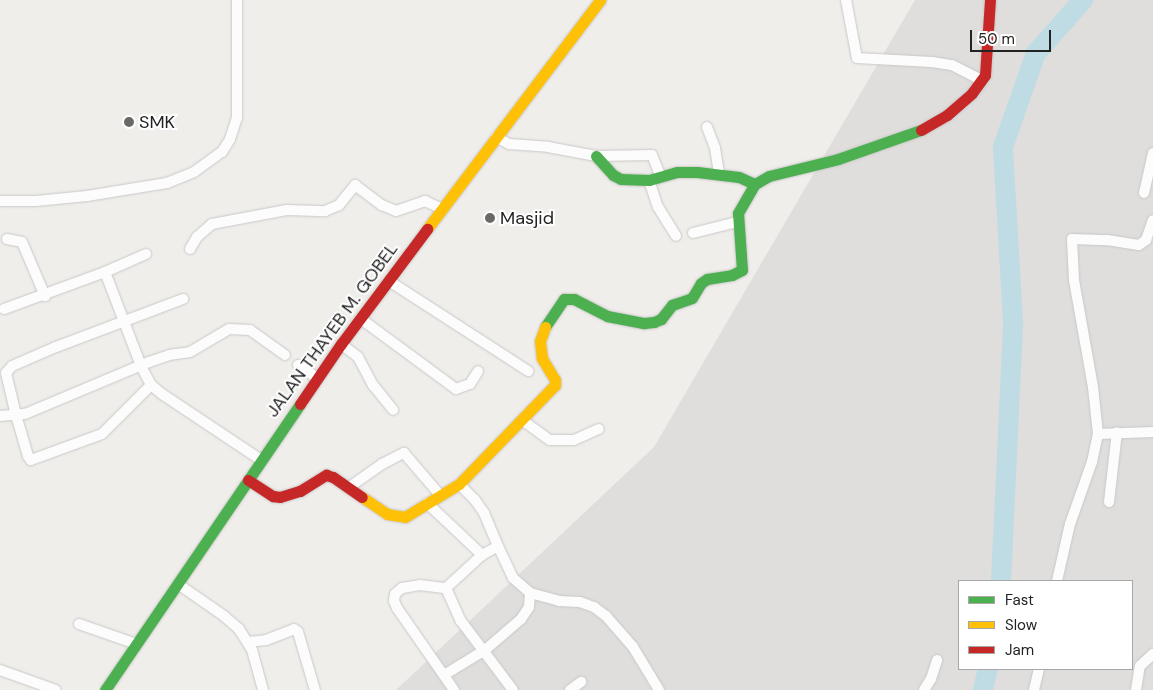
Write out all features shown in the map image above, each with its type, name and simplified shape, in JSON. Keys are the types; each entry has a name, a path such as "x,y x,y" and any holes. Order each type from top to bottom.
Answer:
{"street":[{"path":"0,201 36,201 87,196 167,183 194,172 222,152 230,140 237,118 237,0"},
{"name":"JALAN THAYEB M. GOBEL","path":"105,690 341,344 600,0"},
{"path":"846,0 857,58 938,63 962,69 982,80"},
{"path":"248,480 274,496 280,497 300,490 326,475 333,477 388,515 405,517 459,484 555,385 555,380 542,358 540,341 543,330 564,299 574,299 607,316 644,323 657,321 672,305 692,298 701,283 707,279 732,275 742,270 742,248 737,222 743,203 755,184 768,176 838,159 924,130 947,116 982,80 988,60 990,0"},
{"path":"707,127 715,148 719,173"},
{"path":"496,137 509,144 548,147 596,156 652,155 660,175"},
{"path":"1144,193 1153,153"},
{"path":"596,156 612,175 621,179 649,180 660,175 677,172 719,173 739,177 755,184"},
{"path":"649,180 658,207 676,236"},
{"path":"190,249 197,237 212,224 287,210 325,210 339,205 355,185 382,205 396,211 425,201 442,209"},
{"path":"1057,580 1070,524 1092,462 1098,434 1093,387 1074,280 1072,239 1107,240 1139,245 1146,240 1153,220"},
{"path":"693,233 737,222"},
{"path":"7,239 22,242 44,296"},
{"path":"4,309 44,296 146,254"},
{"path":"105,272 140,366 151,385 261,460"},
{"path":"389,281 528,371"},
{"path":"151,385 102,434 34,460 28,456 6,373 8,369 123,321 183,299"},
{"path":"361,318 456,389 470,384 478,371"},
{"path":"0,416 32,411 169,355 190,352 230,329 250,330 285,355"},
{"path":"341,344 358,356 372,385 392,410"},
{"path":"298,365 317,378"},
{"path":"522,420 550,440 574,440 599,429"},
{"path":"1109,502 1118,432"},
{"path":"1098,434 1153,432"},
{"path":"348,488 382,464 404,453 440,495"},
{"path":"459,484 475,500 484,514 514,578 530,593 558,601 580,602 594,607 622,632 660,690"},
{"path":"427,503 482,555"},
{"path":"454,690 414,634 394,601 395,594 408,586 446,588 482,555 498,546"},
{"path":"178,584 228,619 248,642 254,656 262,690"},
{"path":"446,588 461,621 485,650 513,690"},
{"path":"444,675 485,650 521,618 529,607 530,593"},
{"path":"79,624 136,644"},
{"path":"248,642 266,640 294,629 298,632 315,690"},
{"path":"1136,690 1140,666 1153,654"},
{"path":"924,690 931,679 937,660"},
{"path":"0,670 56,690"},
{"path":"1034,690 1039,670"},
{"path":"570,690 581,682"}],"shaded area":[{"path":"915,0 1153,0 1153,690 396,690 654,447"}],"waterway":[{"path":"1001,580 1013,322 1003,147 1036,53 1083,0"},
{"path":"983,690 988,670"}],"traffic: fast":[{"path":"596,156 613,175 621,179 649,180 677,172 697,172 739,177 755,184 769,176 838,159 921,130"},
{"path":"545,327 564,299 574,299 607,316 644,323 654,322 661,319 672,305 692,298 701,283 707,279 732,275 742,270 738,213 755,184"},
{"path":"105,690 300,404"}],"traffic: slow":[{"path":"427,229 600,0"},
{"path":"362,497 387,514 405,517 459,484 555,385 555,380 542,358 540,341 545,327"}],"traffic: jam":[{"path":"921,130 947,115 972,93 985,75 990,0"},
{"path":"300,404 341,344 427,229"},
{"path":"248,480 273,496 280,497 300,491 326,475 333,477 362,497"}],"place":[{"name":"SMK","path":"129,122"},
{"name":"Masjid","path":"490,218"}]}
